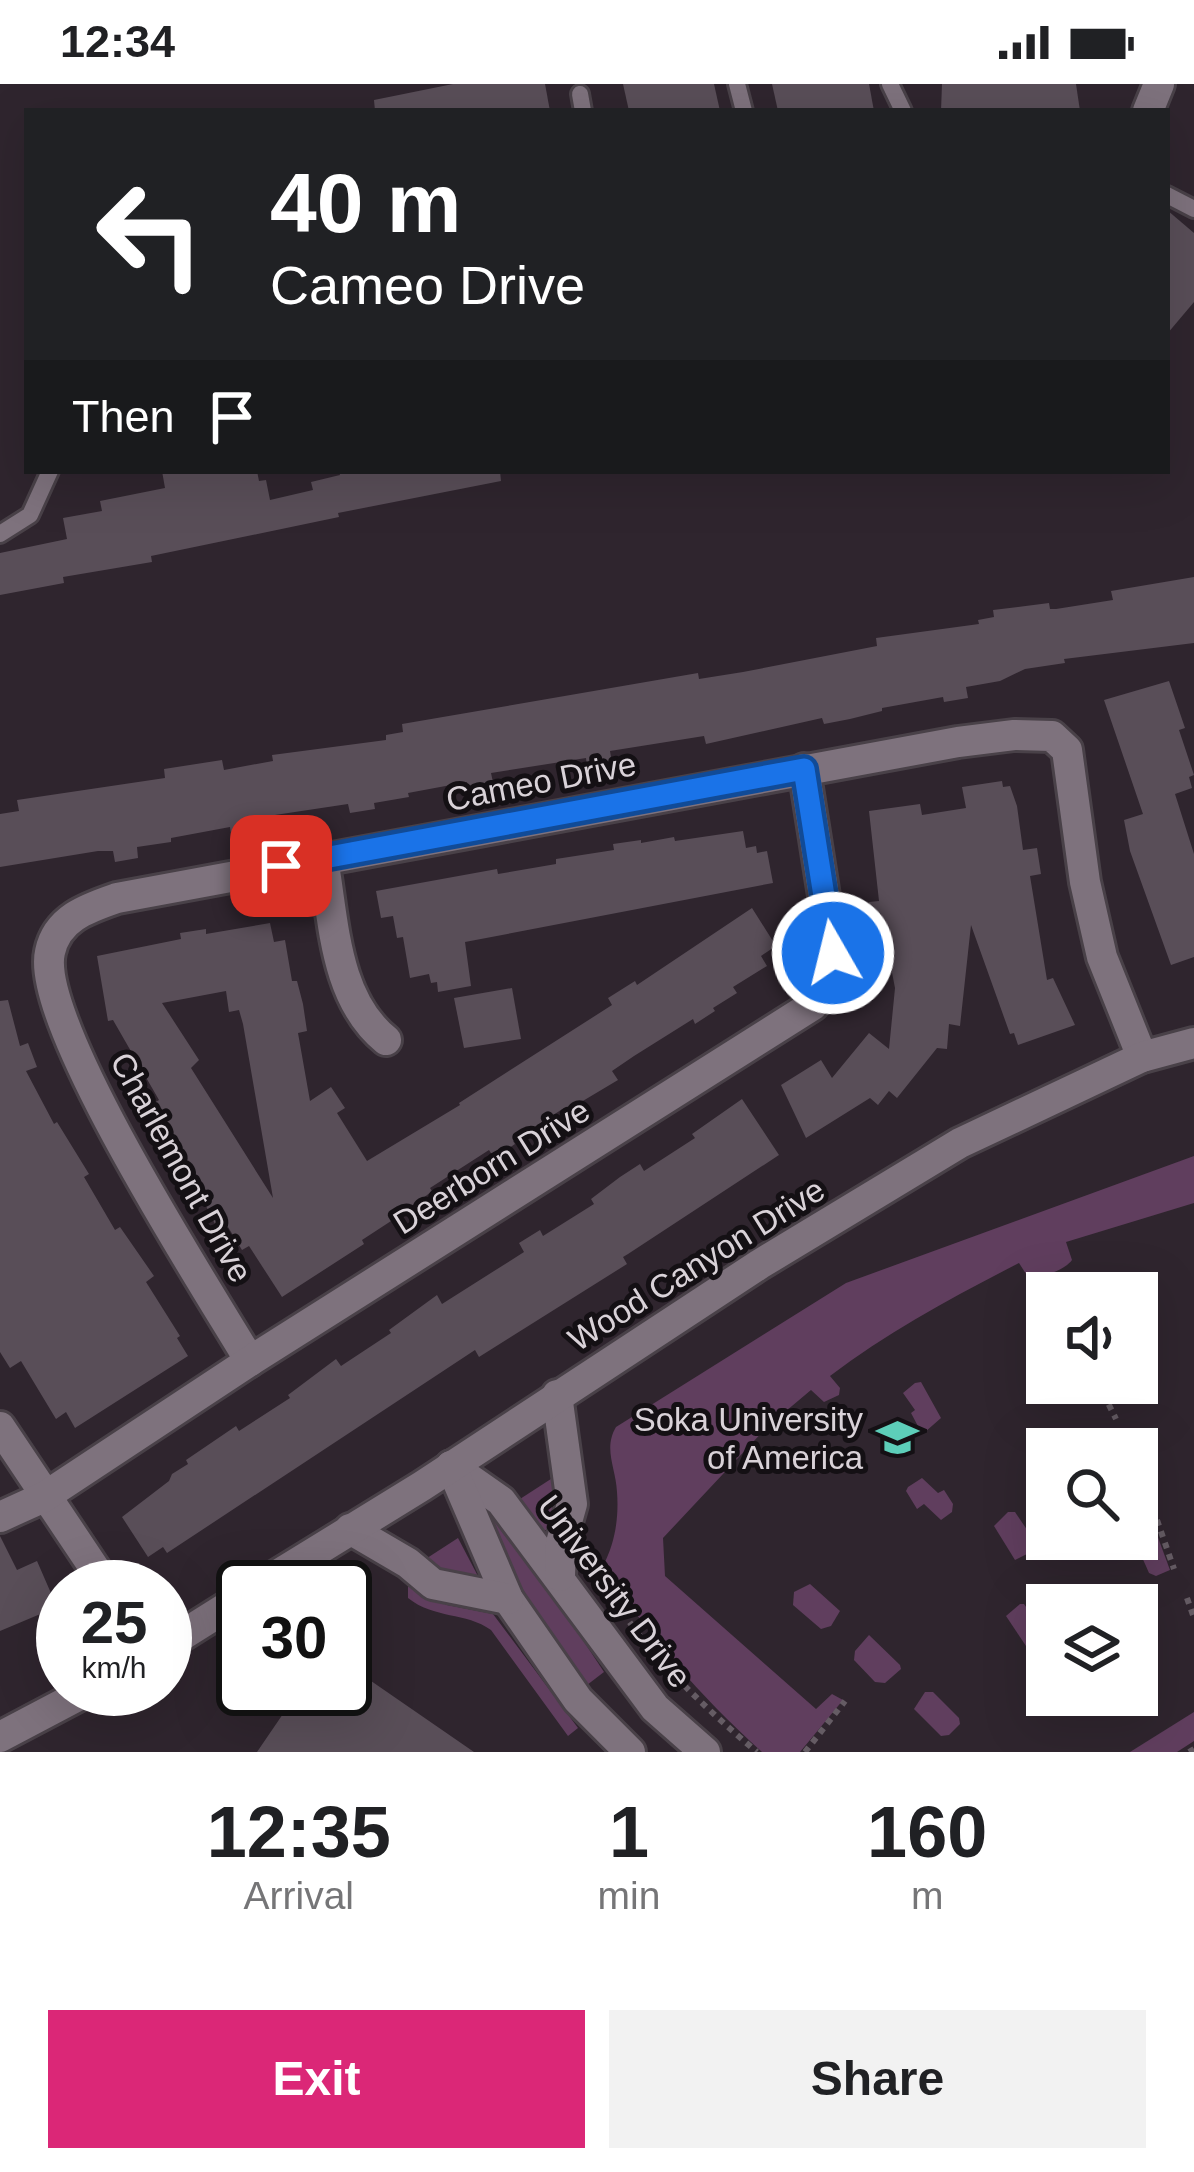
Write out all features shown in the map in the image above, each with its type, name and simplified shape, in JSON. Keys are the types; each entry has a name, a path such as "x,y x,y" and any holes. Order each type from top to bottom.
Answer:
{"street":[{"name":"Cameo Drive","path":"55,934 68,920 117,898 958,742 1052,736 1067,750 1084,882 1102,957 1142,1057"},
{"name":"Deerborn Drive","path":"0,1517 44,1497 250,1361 813,1006 829,980 833,953 804,769"},
{"path":"322,859 350,996 365,1023 386,1040"},
{"name":"Charlemont Drive","path":"55,934 48,956 50,980 105,1116 250,1361"},
{"name":"Wood Canyon Drive","path":"301,1560 760,1264 960,1143 1142,1057 1194,1042"},
{"path":"557,1395 572,1504 561,1543 560,1576"},
{"path":"0,1427 88,1560"},
{"path":"451,1466 508,1599 578,1700 630,1752"},
{"name":"University Drive","path":"451,1466 501,1501 655,1708 705,1752"},
{"path":"350,1529 408,1563 433,1584 508,1599"},
{"path":"0,1737 40,1716"}],"lane":[{"path":"0,534 30,515 49,474"}],"path":[{"path":"1108,1404 1116,1419"},
{"path":"1158,1525 1174,1569"},
{"path":"590,1556 646,1642 711,1713 757,1752"},
{"path":"1187,1598 1194,1618"},
{"path":"805,1752 844,1701"}],"shaded area":[{"path":"1194,1156 1194,1203 1066,1242 1072,1260 1058,1270 1026,1274 1019,1263 898,1329 830,1376 840,1388 839,1395 824,1402 811,1390 767,1427 663,1538 665,1576 816,1709 832,1694 843,1700 800,1752 762,1752 676,1665 603,1566 617,1521 612,1435 616,1427 846,1283"},
{"path":"921,1382 941,1418 925,1432 903,1393"},
{"path":"554,1477 551,1524 539,1530 520,1499"},
{"path":"922,1478 938,1493 944,1490 953,1504 952,1512 941,1520 924,1504 917,1509 906,1491"},
{"path":"1008,1512 1015,1512 1026,1528 1026,1554 1015,1560 994,1526"},
{"path":"490,1518 496,1518 517,1540 604,1672 587,1685 503,1565"},
{"path":"458,1538 480,1580 449,1575 421,1562"},
{"path":"1158,1538 1170,1570 1156,1576 1149,1573 1143,1560 1158,1560"},
{"path":"810,1584 840,1611 831,1626 821,1629 793,1605 794,1592"},
{"path":"408,1586 447,1605 493,1614 578,1728 568,1736 491,1630 418,1605 408,1598"},
{"path":"1020,1604 1026,1607 1026,1646 1006,1616"},
{"path":"869,1635 900,1665 885,1683 875,1682 854,1660 855,1651"},
{"path":"925,1692 933,1692 959,1718 960,1724 949,1735 941,1736 914,1709"},
{"path":"1194,1712 1194,1741 1177,1752 1130,1752"}],"building":[{"path":"453,84 545,84 549,108 375,108 374,100"},
{"path":"623,84 714,84 719,108 628,108"},
{"path":"772,84 869,84 873,108 777,108"},
{"path":"942,84 1076,84 1080,108 941,108"},
{"path":"1170,213 1194,233 1194,302 1170,330"},
{"path":"163,474 258,474 259,481 266,480 270,500 313,490 311,482 340,474 500,474 501,481 338,513 339,517 151,556 152,562 63,577 64,583 0,595 0,553 67,539 63,518 102,511 100,501 165,488"},
{"path":"1194,577 1194,643 1064,659 1065,663 966,687 968,698 944,702 943,697 882,708 824,724 822,718 706,744 704,736 610,751 612,763 587,767 586,758 491,773 494,787 469,791 467,782 408,793 409,797 374,803 375,809 350,813 348,804 255,818 257,830 231,834 230,827 171,838 171,842 137,847 138,858 115,862 113,851 98,851 0,867 0,814 19,811 17,800 165,778 164,769 222,760 224,770 273,761 272,755 386,740 386,735 403,732 402,724 698,673 699,679 743,672 877,646 876,638 979,624 978,620 994,617 993,610 1049,603 1050,609 1056,609 1113,600 1111,591"},
{"path":"1169,681 1194,775 1189,777 1192,788 1175,794 1194,854 1194,957 1171,965 1130,851 1124,820 1143,814 1104,700"},
{"path":"1002,781 1003,787 1010,786 1017,806 1023,850 1037,848 1041,874 1030,876 1047,980 1053,978 1075,1025 1018,1045 971,925 960,1026 949,1024 947,1049 937,1048 897,1098 889,1091 878,1105 870,1098 806,1138 781,1085 821,1060 832,1078 869,1033 889,1049 895,988 883,926 872,927 869,902 879,901 869,811 920,804 922,815 966,808 962,787"},
{"path":"743,831 746,848 767,851 773,883 465,942 471,986 438,992 429,974 410,978 403,937 397,938 393,916 381,918 376,891 497,869 498,874 556,864 556,859 614,850 613,844"},
{"path":"752,908 776,946 761,956 767,966 733,987 737,993 715,1011 695,1024 693,1019 612,1071 618,1080 564,1108 494,1158 489,1150 430,1188 411,1208 362,1240 364,1244 282,1297 249,1246 242,1250 228,1227 219,1232 149,1106 159,1100 113,1020 108,1021 97,956 181,939 180,933 206,929 206,934 270,923 274,942 285,940 292,981 297,981 303,1004 307,1031 298,1033 310,1101 331,1087 345,1108 337,1113 367,1161 612,1005 608,998 635,981 637,985","holes":["226,991 229,1012 239,1010 243,1024 273,1198 191,1068 199,1060 162,1003"]},
{"path":"512,988 521,1039 464,1048 454,998"},
{"path":"8,1000 20,1046 28,1043 37,1067 26,1071 54,1124 57,1122 89,1174 84,1177 115,1230 120,1227 154,1276 146,1282 188,1356 75,1428 66,1412 56,1419 21,1361 10,1368 0,1352 0,1001"},
{"path":"742,1099 779,1155 623,1257 627,1264 479,1357 475,1350 167,1553 163,1547 148,1557 122,1517 169,1481 188,1464 186,1460 236,1426 239,1431 290,1398 336,1359 341,1366 437,1295 442,1304 524,1252 519,1243 540,1230 543,1236 594,1204 591,1199 620,1177 640,1164 644,1171 695,1138 692,1134"},
{"path":"0,1536 17,1570 36,1561 36,1616 0,1631"},
{"path":"372,1682 474,1752 257,1752 282,1716 372,1716"}],"place":[{"name":"Soka University of America","path":"897,1438"}],"route":[{"path":"281,866 804,769 833,953"}]}
